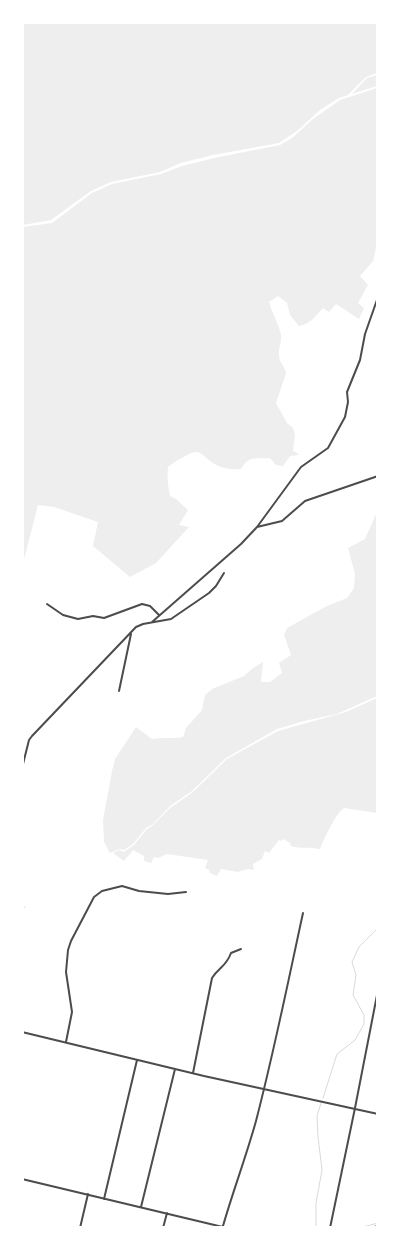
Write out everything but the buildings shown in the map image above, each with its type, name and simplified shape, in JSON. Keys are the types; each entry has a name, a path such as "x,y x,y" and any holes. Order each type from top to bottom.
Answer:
{"street":[{"path":"152,622 216,568 257,527 301,467 328,448 345,417 348,402 347,392 360,360 365,334 378,297"},
{"path":"257,527 282,521 305,501 378,476"},
{"path":"22,768 29,740 32,736 130,634 143,624 171,619 216,586 224,573"},
{"path":"47,604 63,616 78,619 93,616 104,618 142,604 150,606 159,615"},
{"path":"120,691 130,634"},
{"path":"66,1042 72,1012 66,972 68,950 94,897 102,891 122,886 139,891 168,894 186,892"},
{"path":"223,1226 248,1150 264,1089 303,913"},
{"path":"193,1073 212,978 227,963 231,954 241,949"},
{"path":"330,1228 356,1108 378,990"},
{"path":"23,1033 378,1114"},
{"path":"104,1199 137,1060"},
{"path":"141,1207 175,1069"},
{"path":"22,1180 167,1212 227,1228"},
{"path":"80,1228 88,1194"},
{"path":"164,1228 167,1212"},
{"path":"370,1228 378,1226"}],"shaded area":[{"path":"23,22 377,23 377,73 366,77 348,95 339,98 320,110 297,131 279,143 213,155 181,163 160,172 111,182 91,191 51,220 23,225"},
{"path":"377,75 377,86 352,94 367,78"},
{"path":"377,88 377,243 373,261 360,276 368,285 358,303 364,308 359,319 336,304 329,312 323,308 309,322 299,326 290,315 287,303 278,296 269,302 280,331 279,358 286,373 276,403 287,423 293,428 295,434 293,451 299,455 290,456 283,466 276,465 270,458 257,458 247,462 241,469 233,469 217,465 201,453 194,452 170,465 168,467 168,485 170,496 188,510 179,525 189,527 156,563 130,577 93,546 98,522 54,507 38,505 23,563 23,227 52,223 92,193 112,184 161,174 182,166 214,158 280,145 292,138 313,119 340,100"},
{"path":"377,512 377,696 337,714 277,729 226,758 192,791 170,806 153,824 146,828 133,844 124,850 119,849 110,853 104,842 103,820 112,771 115,759 136,727 152,739 183,737 186,728 202,710 205,695 212,689 244,676 263,662 261,682 270,682 282,673 279,663 291,655 284,635 287,628 325,607 347,598 354,588 355,574 348,548 365,539"},
{"path":"377,698 377,813 344,808 334,821 320,849 294,847 283,839 279,840 269,853 265,851 262,859 253,864 254,870 248,869 238,872 221,869 217,876 205,868 208,860 167,854 158,858 154,857 151,863 144,861 144,856 133,850 124,861 113,853 119,850 124,852 134,845 147,829 170,808 193,792 227,759 278,731 346,712"}],"waterway":[{"path":"323,1098 337,1054 355,1040 364,1024 364,1015 353,995 356,975 352,962 359,947 378,928"},
{"path":"316,1228 316,1203 322,1170 317,1116 321,1103"},
{"path":"359,1228 378,1223"}]}
